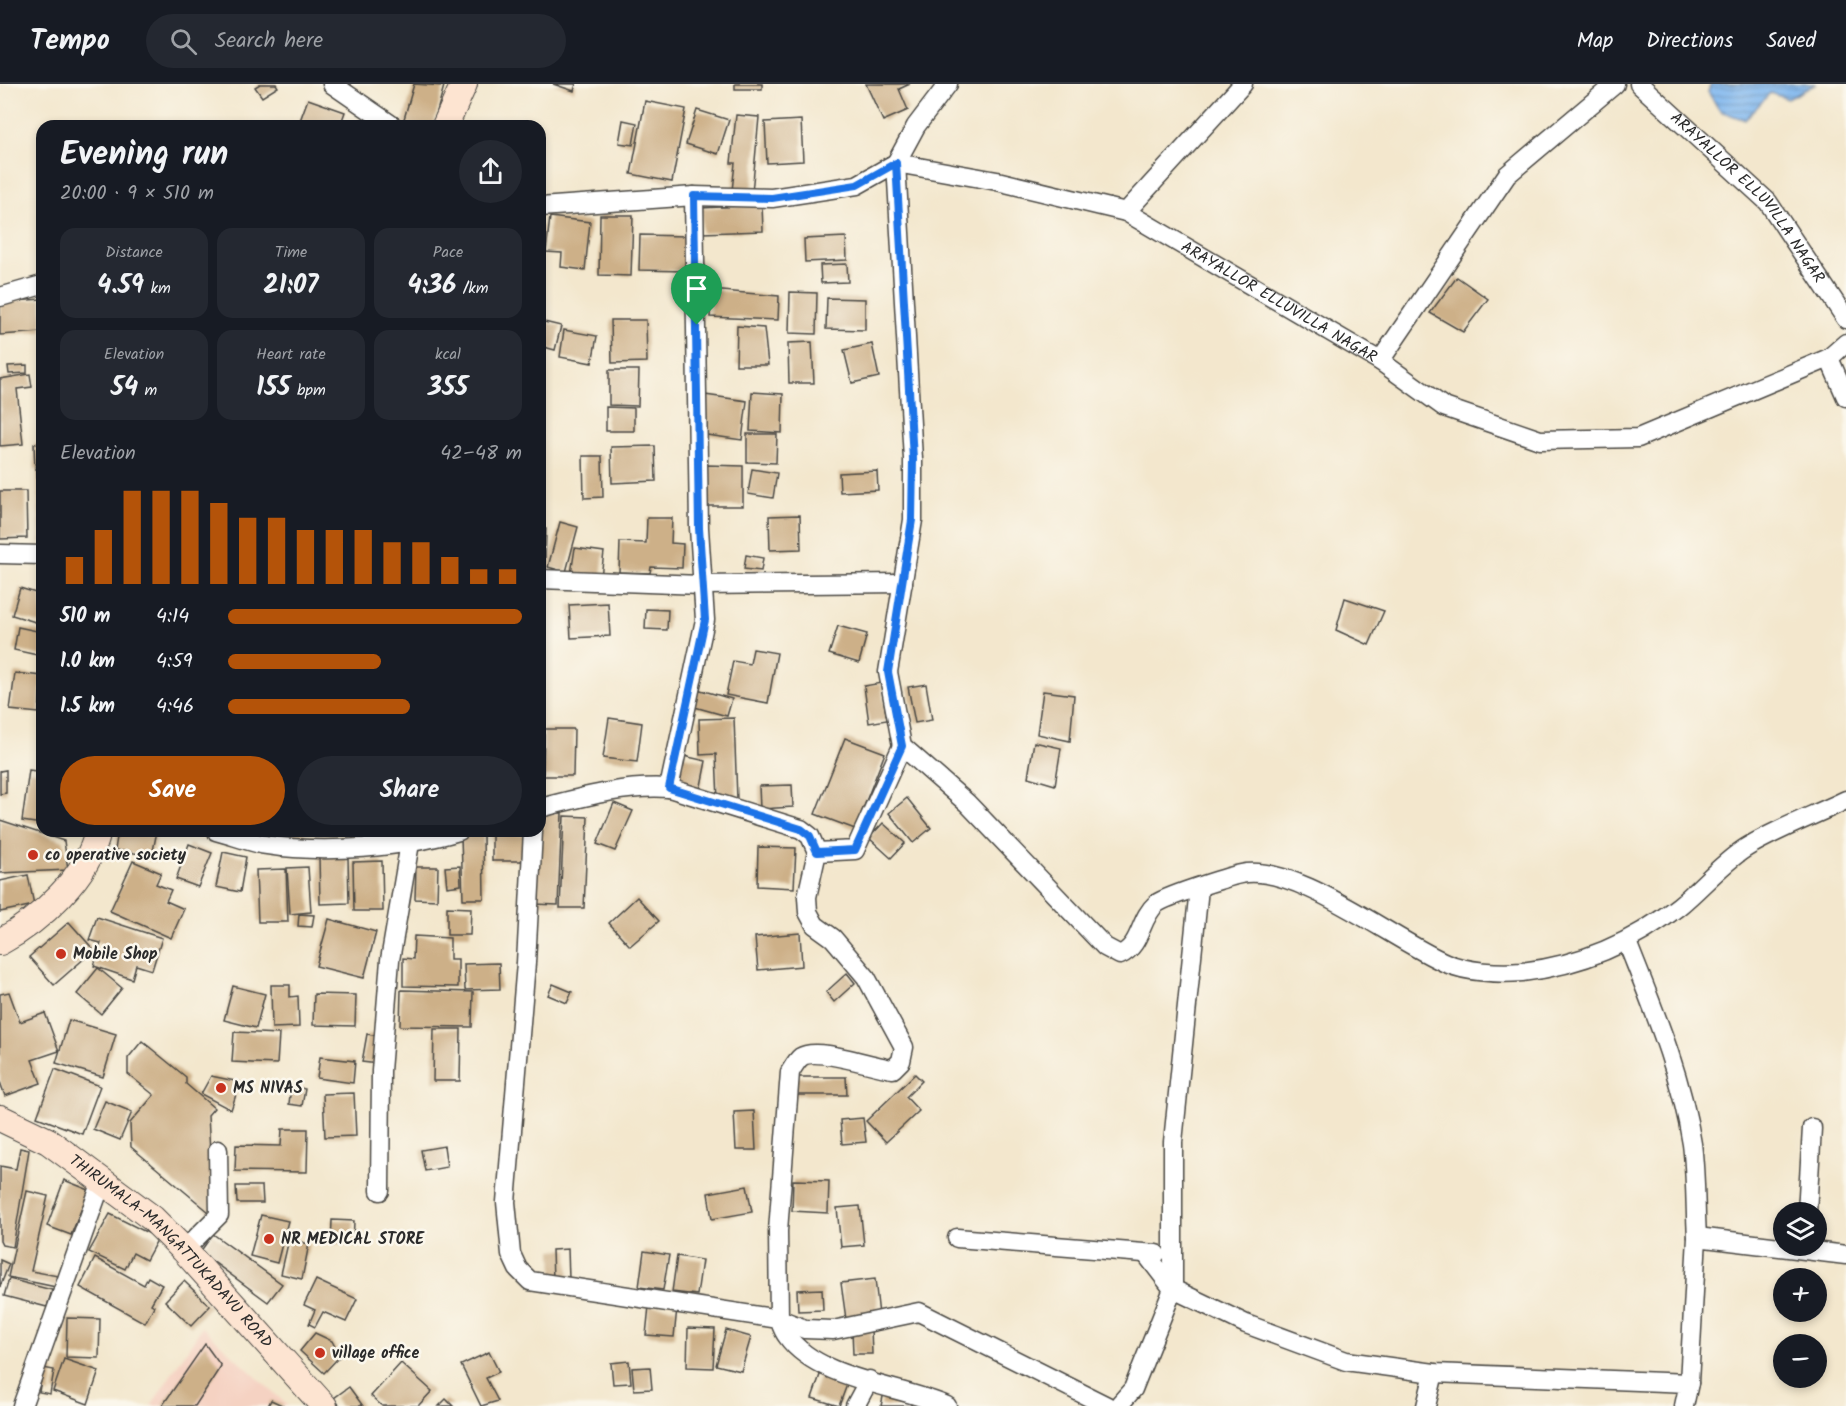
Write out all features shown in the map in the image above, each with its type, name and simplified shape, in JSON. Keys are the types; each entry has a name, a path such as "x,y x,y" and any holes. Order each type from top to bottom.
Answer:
{"main road":[{"path":"448,120 464,84"},
{"path":"0,942 21,931 81,874 96,837"},
{"name":"THIRUMALA-MANGATTUKADAVU ROAD","path":"0,1119 48,1141 152,1218 184,1250 324,1406"}],"street":[{"path":"332,84 384,120"},
{"path":"817,852 855,850 902,746 888,672 912,520 913,459 896,163 916,126 948,84"},
{"path":"1126,212 1243,84"},
{"name":"ARAYALLOR ELLUVILLA NAGAR","path":"896,163 997,181 1126,212 1380,361 1507,175 1615,84"},
{"name":"ARAYALLOR ELLUVILLA NAGAR","path":"1639,84 1768,202 1846,320"},
{"path":"546,207 694,196 772,198 857,185 896,163"},
{"path":"669,788 705,620 701,585 694,196"},
{"path":"0,297 36,287"},
{"path":"1380,361 1444,407 1540,440 1638,438 1829,358 1846,343"},
{"path":"1829,358 1846,397"},
{"path":"0,554 36,555"},
{"path":"546,579 701,585 903,583"},
{"path":"902,746 967,803 1023,864 1112,952 1120,955 1129,951 1157,903 1242,873 1261,873 1294,880 1447,963 1485,971 1531,970 1595,956 1627,942 1678,906 1744,849 1846,800"},
{"path":"546,806 606,791 648,786 669,788 801,829 810,836 817,852 807,897 808,912 815,925 833,938 866,977 904,1047 901,1061 893,1069 878,1068 816,1052 801,1057 790,1072 778,1231 779,1319 786,1335 806,1355 823,1366 947,1406"},
{"path":"237,837 266,845 348,849 410,843 434,837"},
{"path":"533,837 526,963 506,1202 511,1254 518,1269 530,1281 779,1319 806,1329 833,1330 919,1312 1107,1406"},
{"path":"380,1191 381,1071 390,960 410,843"},
{"path":"1118,1406 1133,1389 1173,1289 1173,1142 1199,888"},
{"path":"1627,942 1667,1041 1681,1092 1692,1146 1697,1237 1689,1383 1684,1406"},
{"path":"1808,1202 1812,1128"},
{"path":"184,1250 219,1215 218,1150"},
{"path":"22,1406 102,1181"},
{"path":"1697,1237 1773,1244"},
{"path":"957,1238 1173,1255"},
{"path":"1827,1251 1846,1255"},
{"path":"1146,1254 1173,1289 1246,1324 1346,1361 1434,1373 1689,1383"},
{"path":"1426,1406 1434,1373"},
{"path":"855,1406 869,1380"}],"shaded area":[{"path":"202,1327 288,1406 151,1406"}],"water":[{"path":"1711,84 1816,84 1788,99 1770,93 1745,120 1720,111 1708,92"}],"building":[{"path":"260,84 276,84 278,87 262,97 255,87"},
{"path":"414,84 444,86 435,120 404,120"},
{"path":"553,84 576,84 574,91"},
{"path":"735,84 762,84 762,89 735,89"},
{"path":"866,84 910,84 899,89 908,110 883,121"},
{"path":"308,99 345,112 342,120 300,120"},
{"path":"645,101 686,109 672,182 631,174"},
{"path":"697,110 729,120 718,154 686,144"},
{"path":"736,115 759,117 752,193 732,191 735,163 731,163"},
{"path":"623,120 637,123 633,145 619,143"},
{"path":"801,120 803,161 767,163 765,122"},
{"path":"762,205 763,231 702,233 701,208"},
{"path":"600,215 633,215 631,276 599,275"},
{"path":"550,217 590,222 585,270 561,267 562,253 546,252"},
{"path":"640,235 686,236 685,271 639,270"},
{"path":"846,237 847,260 805,262 804,239"},
{"path":"847,264 848,282 821,283 820,265"},
{"path":"1457,277 1488,299 1463,332 1430,313"},
{"path":"711,290 779,296 778,320 710,317"},
{"path":"790,292 817,293 816,334 789,333"},
{"path":"827,298 865,299 865,330 826,329"},
{"path":"36,299 36,332 0,335 0,302"},
{"path":"611,320 646,320 647,362 612,363"},
{"path":"546,322 561,326 555,350 546,348"},
{"path":"737,326 764,328 768,365 736,365"},
{"path":"564,330 597,336 592,363 560,357"},
{"path":"812,342 814,383 789,383 788,343"},
{"path":"872,344 879,377 852,383 844,350"},
{"path":"27,365 27,373 9,374 8,366"},
{"path":"609,370 639,370 638,406 609,405"},
{"path":"30,374 32,387 17,389 23,444 0,446 0,379"},
{"path":"752,392 783,394 782,433 750,431"},
{"path":"705,395 747,401 742,440 700,434"},
{"path":"606,407 634,408 634,431 606,431"},
{"path":"747,434 777,434 776,463 747,462"},
{"path":"34,444 36,444 36,469 35,469"},
{"path":"655,446 656,481 612,483 611,447"},
{"path":"583,456 602,456 603,497 584,498"},
{"path":"705,465 743,466 743,506 705,506"},
{"path":"752,469 777,473 773,498 748,494"},
{"path":"877,471 878,490 840,492 839,473"},
{"path":"0,491 26,491 27,538 0,539"},
{"path":"800,515 801,549 770,550 769,516"},
{"path":"647,518 672,518 671,543 683,544 682,568 651,567 650,573 619,572 620,542 646,543"},
{"path":"560,522 578,527 566,572 548,567"},
{"path":"575,548 604,552 601,577 571,574"},
{"path":"746,555 763,558 761,571 744,569"},
{"path":"20,588 36,593 36,622 12,615"},
{"path":"1345,598 1384,611 1369,645 1336,630"},
{"path":"608,603 610,636 571,638 569,605"},
{"path":"646,609 668,610 667,630 645,629"},
{"path":"838,626 867,634 859,663 829,654"},
{"path":"18,627 36,631 36,655 14,650"},
{"path":"753,649 777,653 768,703 726,695 733,661 750,664"},
{"path":"15,673 36,675 36,713 10,710"},
{"path":"881,683 887,720 869,723 864,686"},
{"path":"926,684 932,720 915,723 908,687"},
{"path":"697,689 732,699 727,716 691,706"},
{"path":"1043,691 1074,695 1070,741 1037,734"},
{"path":"609,718 642,723 637,762 603,758"},
{"path":"734,718 737,799 718,800 716,754 700,755 699,719"},
{"path":"546,729 574,729 573,776 546,776"},
{"path":"845,738 885,753 855,829 815,814"},
{"path":"1034,742 1061,748 1055,785 1028,777"},
{"path":"684,756 706,761 700,791 677,786"},
{"path":"6,770 6,793 0,794 0,771"},
{"path":"29,770 36,771 36,823 22,821"},
{"path":"792,785 793,807 760,809 759,786"},
{"path":"907,798 931,828 913,843 889,813"},
{"path":"614,803 633,811 615,851 597,844"},
{"path":"546,812 562,813 558,905 534,904 538,837 546,837"},
{"path":"564,816 588,817 584,908 560,908"},
{"name":"co operative society","path":"0,820 36,832 36,837 52,837 64,841 68,870 0,873"},
{"path":"883,823 905,843 891,858 869,838"},
{"path":"117,837 156,837 152,856 115,850"},
{"path":"353,837 371,837 371,840 353,840"},
{"path":"461,837 483,837 484,899 463,899"},
{"path":"492,837 527,837 527,861 492,861"},
{"path":"189,844 212,853 198,887 176,879"},
{"path":"758,847 796,848 794,888 757,886"},
{"path":"223,852 246,857 240,892 216,887"},
{"path":"319,857 348,857 349,903 320,904"},
{"path":"133,861 161,873 156,884 171,890 166,901 184,909 171,938 110,911"},
{"path":"382,861 383,911 354,911 353,862"},
{"path":"460,866 461,885 447,887 445,867"},
{"path":"308,867 311,912 290,914 287,868"},
{"path":"416,867 438,867 437,900 415,899"},
{"path":"286,869 288,922 258,922 256,870"},
{"path":"28,875 34,905 0,912 0,881"},
{"path":"637,897 659,921 630,946 609,923"},
{"path":"447,907 471,908 470,935 447,935"},
{"path":"299,914 314,915 312,927 298,926"},
{"path":"97,917 162,938 152,970 136,965 132,979 94,966 101,943 89,940"},
{"path":"329,919 376,932 364,978 316,966"},
{"name":"Mobile Shop","path":"69,922 94,950 54,985 29,957"},
{"path":"800,933 802,966 758,970 755,937"},
{"path":"414,936 450,938 450,959 458,959 458,987 403,986 403,958 413,959"},
{"path":"499,963 500,989 465,990 464,964"},
{"path":"98,968 122,988 101,1014 77,994"},
{"path":"847,973 855,983 834,1002 826,992"},
{"path":"553,984 572,992 567,1003 548,995"},
{"path":"271,985 290,985 290,997 298,996 299,1027 272,1028"},
{"path":"233,986 265,994 256,1028 224,1020"},
{"path":"401,990 473,992 472,1027 400,1026"},
{"path":"9,992 20,1022 45,1013 59,1051 32,1060 41,1083 5,1096 0,1082 0,994"},
{"path":"314,994 356,995 355,1026 313,1025"},
{"path":"69,1020 116,1034 103,1077 56,1063"},
{"path":"434,1029 461,1029 460,1081 433,1081"},
{"path":"234,1032 279,1034 277,1064 232,1062"},
{"path":"367,1034 383,1037 378,1064 362,1062"},
{"path":"142,1041 186,1077 186,1084 214,1108 208,1115 213,1211 209,1212 131,1147 130,1123 154,1095 128,1074 128,1058"},
{"path":"320,1057 355,1061 353,1083 317,1078"},
{"path":"55,1069 100,1086 82,1134 37,1117"},
{"path":"915,1074 922,1081 906,1097 919,1111 886,1142 866,1121"},
{"name":"MS NIVAS","path":"211,1076 240,1082 231,1110 201,1094"},
{"path":"794,1077 846,1077 847,1095 794,1095"},
{"path":"291,1086 305,1089 302,1106 289,1104"},
{"path":"354,1093 356,1136 325,1137 323,1094"},
{"path":"105,1101 132,1112 120,1140 93,1129"},
{"path":"754,1111 756,1150 736,1150 734,1112"},
{"path":"863,1118 866,1142 842,1144 840,1120"},
{"path":"282,1129 308,1129 307,1172 235,1171 236,1145 281,1146"},
{"path":"444,1146 447,1167 425,1171 421,1150"},
{"path":"20,1148 29,1150 13,1247 2,1245 0,1241 0,1166 16,1169"},
{"path":"64,1180 89,1190 71,1235 47,1226"},
{"path":"793,1180 829,1181 828,1213 792,1211"},
{"path":"236,1186 262,1186 263,1203 237,1203"},
{"path":"747,1186 752,1212 712,1219 708,1193"},
{"path":"27,1191 48,1196 31,1271 58,1276 56,1287 8,1277"},
{"path":"860,1206 864,1245 841,1247 837,1208"},
{"path":"110,1214 158,1238 146,1260 133,1253 125,1269 89,1252"},
{"name":"NR MEDICAL STORE","path":"261,1215 288,1221 277,1263 250,1256"},
{"path":"332,1220 354,1221 353,1244 331,1244"},
{"path":"213,1234 282,1284 268,1302 200,1252"},
{"path":"289,1239 309,1244 302,1279 281,1274"},
{"path":"568,1249 569,1279 553,1280 552,1250"},
{"path":"644,1251 669,1255 663,1290 639,1287"},
{"path":"677,1256 702,1260 697,1295 672,1292"},
{"path":"95,1258 144,1285 148,1277 162,1285 151,1304 154,1306 145,1323 80,1287"},
{"path":"0,1260 9,1264 0,1287"},
{"path":"9,1279 52,1290 47,1307 4,1296"},
{"path":"875,1279 879,1315 846,1319 841,1283"},
{"path":"316,1280 357,1299 346,1322 323,1312 315,1327 309,1324 315,1310 304,1305"},
{"path":"184,1281 210,1306 191,1326 165,1301"},
{"path":"822,1289 823,1310 798,1311 797,1290"},
{"path":"649,1306 677,1308 674,1337 646,1335"},
{"path":"67,1318 100,1319 99,1358 66,1357"},
{"path":"688,1328 715,1329 713,1368 687,1367"},
{"path":"852,1329 871,1329 872,1354 853,1354"},
{"path":"726,1330 751,1337 741,1371 716,1365"},
{"name":"village office","path":"315,1333 332,1341 340,1356 324,1373 300,1351"},
{"path":"205,1344 221,1366 195,1406 162,1406"},
{"path":"489,1352 499,1372 486,1378 498,1401 481,1406 461,1365"},
{"path":"64,1359 99,1371 88,1404 53,1391"},
{"path":"629,1361 631,1383 613,1384 611,1363"},
{"path":"401,1363 432,1391 418,1406 382,1406 371,1396"},
{"path":"650,1367 652,1389 634,1390 632,1368"},
{"path":"43,1368 54,1370 50,1394 39,1392"},
{"path":"821,1372 848,1382 839,1406 812,1398"},
{"path":"349,1387 363,1406 340,1406 334,1398"},
{"path":"884,1392 913,1398 911,1406 881,1406"},
{"path":"446,1399 453,1406 439,1406"},
{"path":"271,1400 284,1406 268,1406"}],"place":[{"name":"co operative society","path":"33,855"},
{"name":"Mobile Shop","path":"61,954"},
{"name":"MS NIVAS","path":"221,1088"},
{"name":"NR MEDICAL STORE","path":"269,1239"},
{"name":"village office","path":"320,1353"}],"route":[{"path":"896,163 913,459 912,520 888,672 902,746 855,850 817,852 810,836 801,829 699,795 669,788 705,620 699,528 697,325 694,196 772,198 857,185 896,163"}]}
